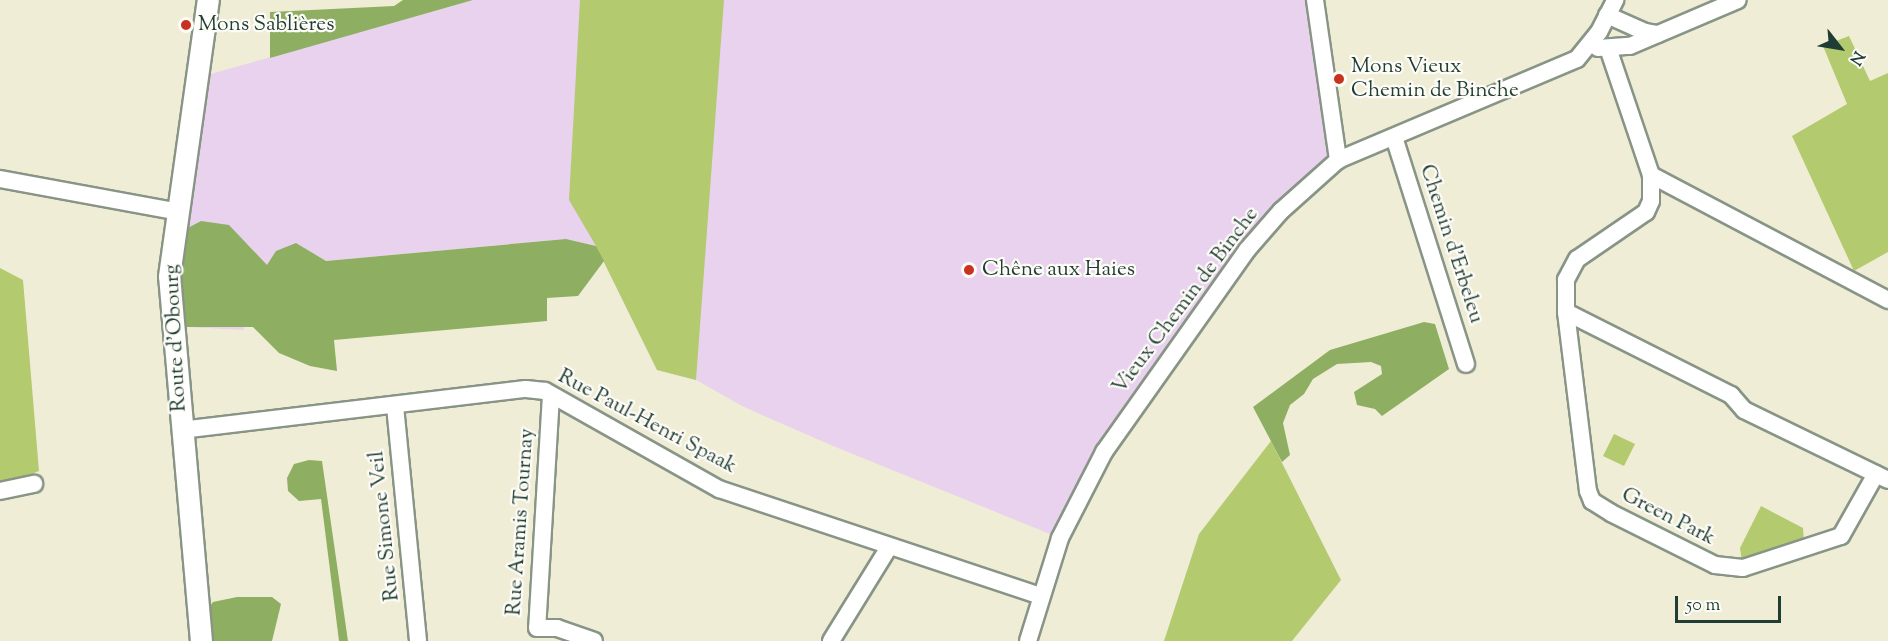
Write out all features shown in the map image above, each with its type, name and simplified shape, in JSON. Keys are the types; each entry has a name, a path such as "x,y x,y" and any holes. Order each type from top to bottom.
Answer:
{"main road":[{"name":"Route d'Obourg","path":"201,641 169,297 175,211 208,0"}],"street":[{"path":"1315,0 1338,160"},
{"path":"1658,34 1611,7 1588,48 1630,46 1738,0"},
{"name":"Vieux Chemin de Binche","path":"1028,641 1041,596 1078,498 1124,423 1247,250 1281,211 1338,160 1564,66 1588,48"},
{"name":"Green Park","path":"1566,312 1731,395 1744,410 1882,477 1841,536 1743,568 1715,565 1611,513 1592,501 1588,491 1566,312 1564,295 1571,270 1577,259 1646,212 1651,201 1651,175 1608,48"},
{"name":"Chemin d'Erbeleu","path":"1394,137 1466,364"},
{"path":"1651,175 1888,300"},
{"path":"0,179 175,211"},
{"name":"Rue Paul-Henri Spaak","path":"182,430 526,389 551,394 719,489 1041,596"},
{"name":"Rue Aramis Tournay","path":"551,394 537,628 557,628 594,641"},
{"name":"Rue Simone Veil","path":"395,406 418,641"},
{"path":"0,491 34,484"},
{"path":"831,641 889,547"}],"shaded area":[{"name":"Chêne aux Haies","path":"473,0 1315,0 1338,160 1281,211 1124,423 1060,538 833,446 744,407 696,380 657,370 596,246 566,239 325,261 296,243 243,330 187,327 177,277 207,75"}],"green space":[{"path":"403,0 473,0 270,58 270,12 394,6"},
{"path":"580,0 724,0 696,380 657,370 596,246 569,200"},
{"path":"1849,36 1870,81 1888,73 1888,252 1854,271 1792,136 1847,104 1823,46"},
{"path":"201,221 229,225 267,265 276,251 296,243 326,261 566,239 596,246 604,261 578,296 547,298 547,321 334,340 337,371 310,366 279,353 253,327 187,327 180,316 177,277 184,230"},
{"path":"0,268 23,280 39,471 34,473 34,484 0,491"},
{"path":"1424,322 1435,324 1449,369 1382,416 1375,409 1357,405 1354,392 1382,374 1381,366 1371,362 1337,364 1313,379 1304,394 1290,405 1283,423 1290,455 1282,462 1253,407 1330,350"},
{"path":"1614,434 1635,444 1624,466 1603,456"},
{"path":"1271,441 1341,580 1292,641 1164,641 1199,534"},
{"path":"309,460 322,461 348,641 339,641 321,499 299,501 288,491 287,478 294,464"},
{"path":"1761,506 1803,528 1804,543 1743,568 1740,548"},
{"path":"237,597 272,597 281,604 272,641 210,641 206,611 213,602"}],"place":[{"name":"Mons Sablières","path":"186,25"},
{"name":"Mons Vieux Chemin de Binche","path":"1339,79"},
{"name":"Chêne aux Haies","path":"969,270"}]}
